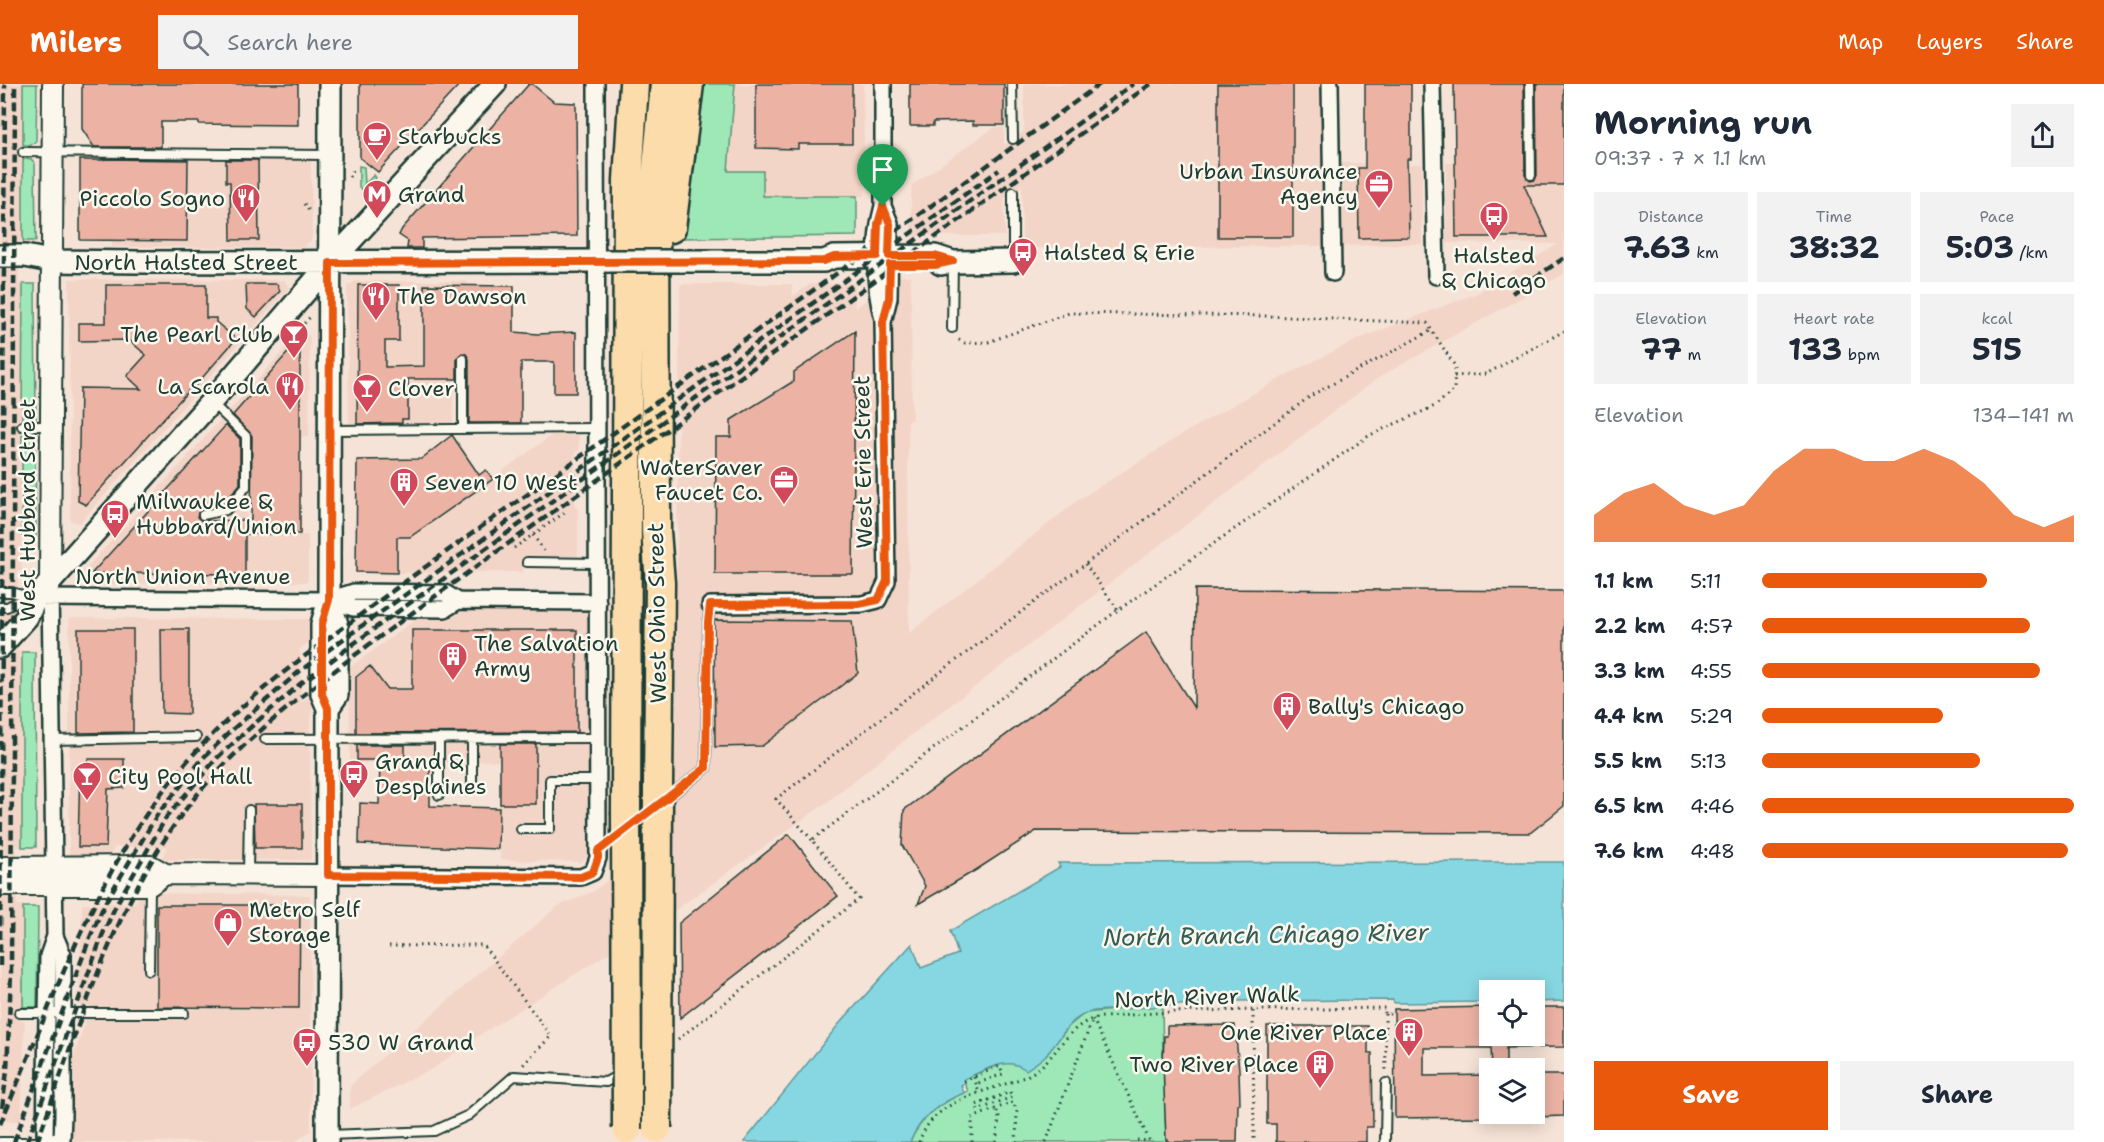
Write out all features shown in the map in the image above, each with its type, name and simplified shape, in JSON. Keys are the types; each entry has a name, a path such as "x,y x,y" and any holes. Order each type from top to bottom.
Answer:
{"highway":[{"name":"West Ohio Street","path":"634,84 628,180 642,1133"},
{"name":"West Ohio Street","path":"642,1133 658,786 660,583 656,531 655,188 665,84"},
{"path":"660,583 669,530 668,334 671,232 689,84"}],"main road":[{"path":"327,1138 328,708 322,694 322,624 329,600 330,84"},
{"path":"0,647 27,617 41,594 330,263 495,84"},
{"name":"North Halsted Street","path":"0,256 25,256 51,261 330,263 824,261 833,265 883,261 935,265 953,261 1013,261"},
{"name":"North Halsted Street","path":"0,269 26,269 51,261"},
{"path":"0,631 27,603 41,594"}],"street":[{"name":"West Hubbard Street","path":"46,1142 48,956 55,936 52,740 41,594 50,426 53,84"},
{"path":"0,885 54,876 151,866 158,879 248,874 581,877 593,872 607,844 598,780 597,428 603,261 596,84"},
{"name":"West Erie Street","path":"710,605 859,604 878,600 887,581 883,322 877,299 883,261 878,224 883,206 883,84"},
{"path":"1330,84 1333,273"},
{"path":"1432,84 1436,276"},
{"name":"North Union Avenue","path":"41,594 329,600 353,608 365,609 445,609 458,601 598,602"},
{"path":"0,867 54,876"},
{"name":"West Hubbard Street","path":"53,1142 62,1139 63,955 55,936"}],"lane":[{"path":"1012,84 1013,139"},
{"path":"1530,84 1531,175"},
{"path":"23,152 331,155"},
{"path":"1013,192 1013,261"},
{"path":"951,328 953,261"},
{"path":"463,359 463,429"},
{"path":"203,515 226,510 246,487 246,436 211,402"},
{"path":"22,426 50,426"},
{"path":"330,430 597,428"},
{"path":"527,562 598,562"},
{"name":"North Union Avenue","path":"0,592 41,594"},
{"name":"North Union Avenue","path":"0,607 8,607 41,594"},
{"path":"607,844 638,815 706,768 710,605"},
{"path":"52,740 196,737"},
{"path":"265,738 598,738"},
{"path":"439,738 439,795"},
{"path":"472,738 472,786"},
{"path":"521,829 549,829 550,780 598,780"},
{"path":"248,874 249,810"},
{"path":"148,970 158,879"},
{"path":"19,1013 184,1013"},
{"path":"645,1059 674,1042"},
{"path":"327,1138 434,1131 469,1115 514,1076 606,1082 635,1065"},
{"path":"1385,1142 1386,1083"},
{"path":"0,1142 42,1142"}],"path":[{"path":"349,177 355,168"},
{"path":"304,204 310,212"},
{"path":"812,840 1118,610 1370,435 1435,405 1454,390 1455,366 1427,323 1265,316 1069,313 988,342 965,343 954,338 951,328"},
{"path":"674,1042 858,899 812,840 776,799 1311,395 1432,330"},
{"path":"1454,376 1486,374 1564,331"},
{"path":"514,548 567,512"},
{"path":"533,535 545,552 553,552"},
{"path":"1085,564 1118,610"},
{"path":"389,946 483,945 551,1036 538,1047 514,1076"},
{"name":"North River Walk","path":"918,1142 930,1121 944,1108 989,1089 1024,1078 1039,1070 1055,1055 1079,1025 1093,1019 1162,1012 1385,1008 1385,1014 1394,1014"},
{"path":"1253,1011 1254,1142"},
{"path":"1385,1014 1386,1083"},
{"path":"1093,1019 1149,1141 1137,1140"},
{"path":"1046,1142 1093,1019"},
{"path":"964,1081 1000,1066 1003,1074 976,1084"},
{"path":"974,1077 979,1093"},
{"path":"989,1089 993,1099"},
{"path":"972,1142 972,1118 995,1106 1012,1097 1010,1092 976,1105 978,1110 995,1106 1013,1102 1017,1112 1017,1142"},
{"path":"995,1106 999,1118 996,1142"}],"shaded area":[{"path":"0,84 23,84 23,241 20,241 19,283 23,284 22,571 18,571 18,652 22,649 22,847 17,847 17,905 23,905 23,1007 19,1007 19,1020 25,1021 21,1121 0,1121"},
{"path":"735,84 863,84 865,196 763,196 728,171"},
{"path":"1024,84 1323,84 1323,246 1022,248 1022,186 1004,199 1005,236 911,236 911,186 993,128 1004,127 1004,145 1024,131"},
{"path":"1530,84 1564,84 1564,274 1378,378 826,803 674,911 477,1037 434,1068 350,1109 350,1086 358,1078 558,906 592,892 612,877 674,819 680,284 792,284 793,296 810,284 855,283 855,308 900,276 911,276 912,420 908,421 909,633 1081,498 1191,429 1288,374 1358,339 1477,293 1558,244 1446,243 1446,163 1530,163"},
{"path":"112,153 311,155 311,241 303,247 112,247"},
{"path":"1341,163 1422,164 1422,244 1341,246"},
{"path":"69,279 285,280 289,288 80,523 70,521"},
{"path":"355,281 467,281 467,353 454,354 453,429 349,430 347,286"},
{"path":"301,331 310,338 309,437 246,437 247,535 308,535 308,582 90,585 81,574"},
{"path":"552,435 579,435 579,450 575,453 578,556 528,556 523,559 523,572 397,573 397,537 410,537"},
{"path":"431,608 590,609 590,850 588,858 580,862 500,860 499,761 350,763 349,668"},
{"path":"69,618 313,619 314,639 300,649 301,703 314,694 310,728 311,860 161,860 167,847 115,847 108,859 69,859"},
{"path":"141,893 310,895 311,1131 294,1142 43,1142 91,1006 79,1006 82,904 135,903"}],"green space":[{"path":"23,84 37,84 36,141 31,145 23,145"},
{"path":"700,84 735,84 728,171 763,171 763,196 857,196 857,236 680,238"},
{"path":"23,159 31,159 35,163 36,241 23,241"},
{"path":"359,166 364,167 365,184 374,175 376,178 364,191 359,187"},
{"path":"23,284 35,284 36,419 22,419"},
{"path":"22,435 35,435 36,536 22,536"},
{"path":"22,652 35,652 36,847 22,847"},
{"path":"23,907 38,907 37,1007 23,1007"},
{"path":"1162,1005 1166,1140 1168,1142 910,1142 920,1124 934,1110 968,1091 963,1079 1002,1064 1012,1062 1019,1065 1047,1054 1069,1026 1085,1013"}],"water":[{"name":"North Branch Chicago River","path":"1564,862 1564,1001 1545,1002 1545,980 1479,980 1479,1002 1235,1001 1094,1011 1071,1023 1046,1055 1026,1070 1011,1064 1003,1064 964,1079 965,1083 961,1085 964,1093 939,1106 925,1118 910,1142 744,1142 839,1024 912,944 921,968 958,954 950,931 1060,867 1058,863"}],"building":[{"path":"82,84 298,84 298,125 161,122 161,147 94,147 82,129"},
{"path":"360,84 460,84 378,172 360,158"},
{"path":"529,84 554,102 576,103 577,236 422,238 422,248 407,248 408,241 399,235 402,229"},
{"path":"756,84 852,84 852,144 798,144 798,149 756,148"},
{"path":"910,84 1004,84 1004,125 973,125 973,121 933,122 933,126 910,126"},
{"path":"1218,84 1293,84 1293,237 1218,237"},
{"path":"1365,84 1411,84 1411,159 1407,159 1409,237 1359,238 1358,168 1365,168"},
{"path":"1454,84 1524,84 1525,175 1530,181 1535,180 1537,175 1536,84 1564,84 1564,185 1524,185 1548,237 1456,237"},
{"path":"80,160 188,160 187,241 80,240"},
{"path":"226,160 258,160 259,240 231,240 230,182 226,182"},
{"path":"246,284 277,284 280,291 256,317 247,309"},
{"path":"106,285 206,285 206,318 216,318 216,322 236,339 86,505 78,501 80,388 141,389 127,376 146,355 129,340 79,341 79,323 106,323"},
{"path":"358,285 399,285 399,341 385,341 385,367 424,366 424,285 514,286 514,332 538,334 576,332 576,393 554,393 554,362 521,362 521,423 469,423 469,359 466,354 462,353 457,358 457,379 408,379 408,419 402,419 402,423 357,424"},
{"name":"WaterSaver Faucet Co.","path":"855,331 853,574 715,574 716,437 731,437 731,420 794,381 794,372"},
{"path":"300,339 300,534 282,534 278,530 272,534 245,534 245,574 92,573 226,425 240,439 240,484 223,505 201,509 197,517 202,521 251,520 252,436 233,415"},
{"name":"Seven 10 West","path":"452,435 479,475 486,470 493,479 410,537 397,537 397,573 356,572 357,460 421,459"},
{"name":"Bally's Chicago","path":"1195,589 1564,591 1564,806 1530,833 1036,831 918,904 925,886 902,845 904,810 1146,632 1194,708"},
{"path":"714,620 852,621 858,673 762,746 715,747"},
{"path":"78,629 133,629 133,732 78,733"},
{"path":"161,629 189,629 189,714 162,713"},
{"path":"412,630 577,630 577,732 356,733 356,677 370,666 387,689 412,689"},
{"path":"500,744 536,744 536,804 500,804"},
{"path":"357,745 405,745 405,764 430,765 430,806 499,808 498,849 359,844 360,803 379,804 380,760 357,760"},
{"path":"88,759 124,759 124,788 108,789 106,847 78,847 80,766 87,766"},
{"path":"254,804 302,804 302,848 255,848"},
{"path":"789,834 838,896 680,1018 679,923"},
{"name":"Metro Self Storage","path":"157,905 300,905 299,1008 157,1007"},
{"name":"One River Place","path":"1479,1007 1479,1046 1545,1046 1545,1007 1564,1007 1564,1047 1506,1048 1506,1058 1492,1058 1491,1048 1424,1048 1424,1076 1479,1075 1479,1117 1395,1118 1394,1009"},
{"path":"1235,1025 1240,1104 1238,1104 1237,1142 1168,1142 1166,1140 1163,1063 1164,1036 1167,1036 1167,1026"},
{"name":"Two River Place","path":"1267,1026 1368,1026 1368,1053 1372,1053 1373,1127 1366,1127 1366,1142 1276,1142 1276,1124 1267,1124"},
{"path":"1545,1075 1564,1075 1564,1116 1545,1117"}],"railway":[{"path":"0,966 5,84"},
{"path":"2,1108 7,1071 11,974 15,84"},
{"path":"0,1124 77,941 122,853 148,811 178,772 237,711 280,675 416,574 1100,84"},
{"path":"27,1142 102,936 117,903 167,816 218,757 300,684 364,636 1133,84"},
{"path":"37,1142 97,975 133,894 155,855 197,794 258,733 302,696 421,606 1151,84"},
{"path":"14,1142 105,903 157,815 204,757 300,671 999,170"},
{"path":"1512,293 1564,258"}],"place":[{"name":"Starbucks","path":"377,162"},
{"name":"Urban Insurance Agency","path":"1379,210"},
{"name":"Grand","path":"377,220"},
{"name":"Piccolo Sogno","path":"246,224"},
{"name":"Halsted & Chicago","path":"1494,242"},
{"name":"Halsted & Erie","path":"1023,278"},
{"name":"The Dawson","path":"376,322"},
{"name":"The Pearl Club","path":"294,360"},
{"name":"La Scarola","path":"290,412"},
{"name":"Clover","path":"367,414"},
{"name":"WaterSaver Faucet Co.","path":"784,506"},
{"name":"Seven 10 West","path":"404,508"},
{"name":"Milwaukee & Hubbard/Union","path":"115,540"},
{"name":"The Salvation Army","path":"453,682"},
{"name":"Bally's Chicago","path":"1287,732"},
{"name":"Grand & Desplaines","path":"354,800"},
{"name":"City Pool Hall","path":"87,802"},
{"name":"Metro Self Storage","path":"228,948"},
{"name":"One River Place","path":"1409,1058"},
{"name":"530 W Grand","path":"307,1068"},
{"name":"Two River Place","path":"1320,1090"}],"route":[{"path":"883,206 890,224 889,256 935,256 953,261 935,265 890,265 889,298 883,322 887,581 878,600 862,604 710,605 706,768 598,851 593,872 581,877 328,875 328,708 322,694 322,624 329,600 330,263 824,261 834,257 877,256 878,224 883,206"}]}
